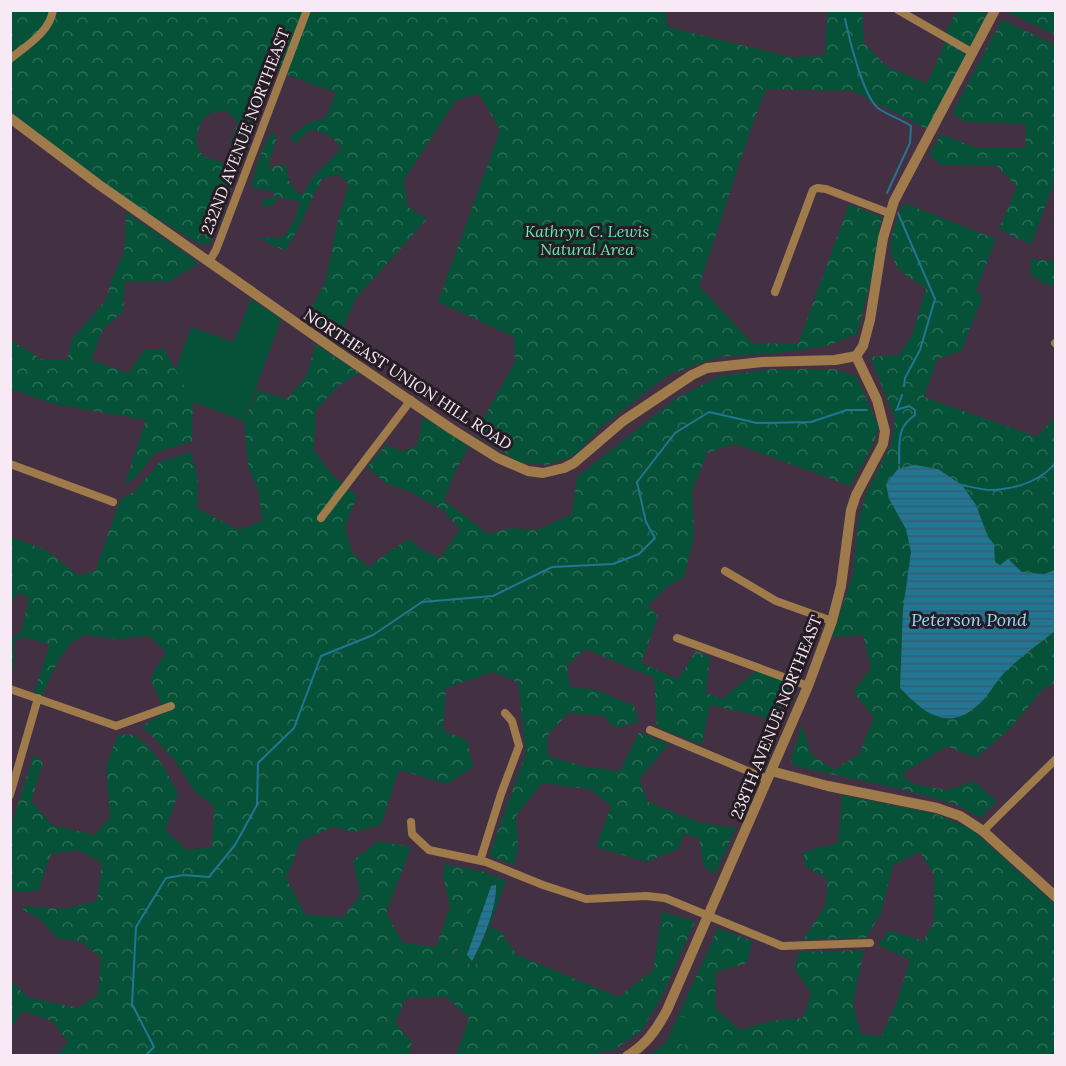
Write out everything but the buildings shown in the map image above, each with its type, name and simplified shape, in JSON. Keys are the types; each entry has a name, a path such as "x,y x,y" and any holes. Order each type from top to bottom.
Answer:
{"street":[{"path":"10,59 37,38 49,25 53,10"},
{"name":"232ND AVENUE NORTHEAST","path":"209,262 216,250 307,10"},
{"path":"898,10 973,53"},
{"path":"856,356 863,346 870,320 883,238 890,213 905,178 995,10"},
{"name":"NORTHEAST UNION HILL ROAD","path":"10,118 52,151 311,334 453,430 498,458 528,471 554,472 574,463 623,421 692,375 707,368 762,362 835,360 856,356"},
{"path":"775,292 810,194 817,188 890,213"},
{"name":"238TH AVENUE NORTHEAST","path":"627,1056 644,1044 667,1010 808,686 832,621 841,586 855,495 883,444 885,431 877,400 856,356"},
{"path":"835,360 865,375"},
{"path":"321,518 411,400"},
{"path":"10,464 113,502"},
{"path":"725,571 776,601 832,621"},
{"path":"677,638 808,686"},
{"path":"10,689 116,726 171,706"},
{"path":"10,795 38,698"},
{"path":"480,861 519,746 512,721 505,713"},
{"path":"650,730 769,775 937,808 960,816 983,831 1056,897"},
{"path":"983,831 1056,759"},
{"path":"411,822 412,834 429,850 480,861 586,899 646,896 665,898 782,946 870,943"}],"green space":[{"name":"Kathryn C. Lewis Natural Area","path":"11,11 665,11 668,27 791,57 825,56 827,11 862,11 864,43 887,67 927,83 947,38 943,36 957,11 995,11 931,131 853,91 766,89 699,286 752,343 798,344 849,204 882,217 871,280 857,334 827,346 778,353 718,357 668,375 600,428 574,456 547,465 518,462 475,433 515,362 514,337 438,302 500,130 479,94 456,100 404,180 407,206 427,219 356,298 337,341 305,319 325,283 338,220 349,184 337,174 322,179 285,251 258,238 283,238 295,219 300,202 279,197 272,206 262,206 263,199 274,198 273,191 251,188 262,152 272,133 277,136 268,168 285,164 290,184 298,194 304,193 316,173 341,148 332,138 315,131 310,130 295,144 290,137 308,123 325,118 336,93 271,69 243,150 230,144 238,123 225,110 206,115 196,140 203,156 235,167 223,215 211,243 202,245 98,184 11,118"},
{"path":"1006,11 1055,11 1055,35"},
{"path":"1002,20 1055,45 1055,181 1031,245 999,229 1017,187 997,166 941,165 929,155 941,134 974,147 1026,147 1025,123 965,122 952,113"},
{"path":"904,203 996,239 976,291 983,296 961,351 937,359 924,397 1037,437 1055,417 1055,683 1044,688 1008,731 975,758 947,746 902,774 912,784 948,790 974,781 997,801 980,818 955,804 905,790 798,767 791,762 802,725 811,754 834,770 859,754 874,717 853,692 871,668 863,635 832,637 853,574 858,522 865,496 892,442 895,419 870,357 899,355 912,335 926,288 902,272 894,262 891,253 892,236"},
{"path":"126,212 199,263 169,282 125,282 123,312 103,329 91,360 128,373 145,349 164,349 193,402 192,441 155,453 137,476 124,486 146,420 53,404 11,389 10,340 43,360 67,360 72,339 106,300 111,281 124,252"},
{"path":"1030,259 1055,261 1055,285 1047,285 1031,275"},
{"path":"251,299 281,319 244,421 193,402 175,371 191,327 234,342"},
{"path":"316,344 359,373 337,387 316,410 314,450 331,474 357,496 345,527 352,553 369,567 409,539 422,550 440,558 460,529 444,511 410,492 385,483 367,467 386,445 402,452 417,445 423,417 469,447 455,472 444,500 488,534 511,528 536,530 572,514 577,477 675,399 719,376 772,369 834,369 856,376 879,427 872,447 850,486 735,444 707,453 692,492 694,537 684,577 667,587 648,605 658,617 641,663 678,679 696,651 710,657 706,693 722,699 756,671 798,686 781,726 760,716 710,705 702,745 657,727 654,678 585,649 567,666 570,687 597,690 634,706 639,722 614,728 604,716 568,713 547,736 548,756 586,767 620,771 639,732 669,744 639,779 648,802 701,823 736,828 715,874 704,867 699,838 684,834 678,849 646,862 596,847 611,806 589,789 542,783 516,816 518,848 514,865 489,856 526,753 518,682 493,672 446,688 443,731 467,740 473,767 447,784 399,770 381,825 354,832 333,827 301,841 286,878 305,914 342,918 360,896 353,860 379,841 411,847 386,913 403,943 436,947 450,907 443,876 445,864 485,872 454,959 475,966 490,927 500,931 517,955 619,997 653,970 662,912 695,921 663,994 642,1030 614,1050 583,1056 456,1055 469,1018 446,997 406,998 395,1023 412,1042 409,1055 57,1055 68,1042 52,1021 23,1011 11,1027 11,981 28,997 77,1008 98,995 101,958 81,942 57,938 40,919 23,910 25,906 63,909 97,901 102,863 78,850 51,854 38,891 11,891 11,826 34,754 43,763 31,801 52,825 95,835 110,817 106,766 118,735 132,735 140,739 154,753 165,770 178,795 165,830 187,850 212,847 214,806 196,793 173,758 142,726 157,717 162,705 150,678 166,652 149,636 117,639 84,635 72,642 58,661 42,695 34,692 50,644 21,637 14,643 14,664 11,674 11,639 21,632 29,598 18,593 11,602 11,537 46,550 78,575 95,571 120,500 135,491 160,462 191,452 198,478 197,508 238,530 262,521 259,493 248,466 244,421 257,390 287,399 306,376"},
{"path":"842,795 936,814 971,829 1055,904 1055,1055 649,1056 667,1041 707,1050 712,1024 678,1016 718,928 752,941 747,963 716,972 715,1008 740,1030 771,1021 803,1018 811,993 794,968 799,952 864,950 853,1004 861,1034 881,1037 897,1001 910,960 878,945 889,930 923,941 934,922 934,875 920,852 893,865 881,913 866,938 804,939 826,904 827,879 805,866 803,852 838,843"},
{"path":"485,872 506,881 475,966 454,959"},
{"path":"678,1016 713,1024 707,1050 667,1041"}],"water":[{"name":"Peterson Pond","path":"899,463 900,468 915,465 938,469 962,485 976,505 988,537 994,544 995,562 1000,565 1008,559 1022,572 1044,574 1055,570 1055,631 1005,672 978,705 956,718 936,716 918,705 900,688 903,609 911,552 906,529 889,499 886,484 898,469"},
{"path":"496,885 496,894 488,924 472,961 467,955 491,886"}],"waterway":[{"path":"845,19 857,66 872,102 878,108 911,126 910,143 887,193"},
{"path":"898,213 935,299 920,350 905,378 904,386"},
{"path":"897,409 902,395"},
{"path":"896,410 909,406 915,410 915,415 905,425 900,436 899,463"},
{"path":"145,1056 154,1047 132,1004 136,927 166,878 184,875 209,877 235,845 257,805 258,763 294,728 321,656 373,635 422,602 493,596 552,567 613,564 639,554 655,538 646,522 637,482 675,433 709,412 757,423 811,422 847,410 867,410"},
{"path":"962,485 978,489 1004,489 1037,478 1056,462"}]}
